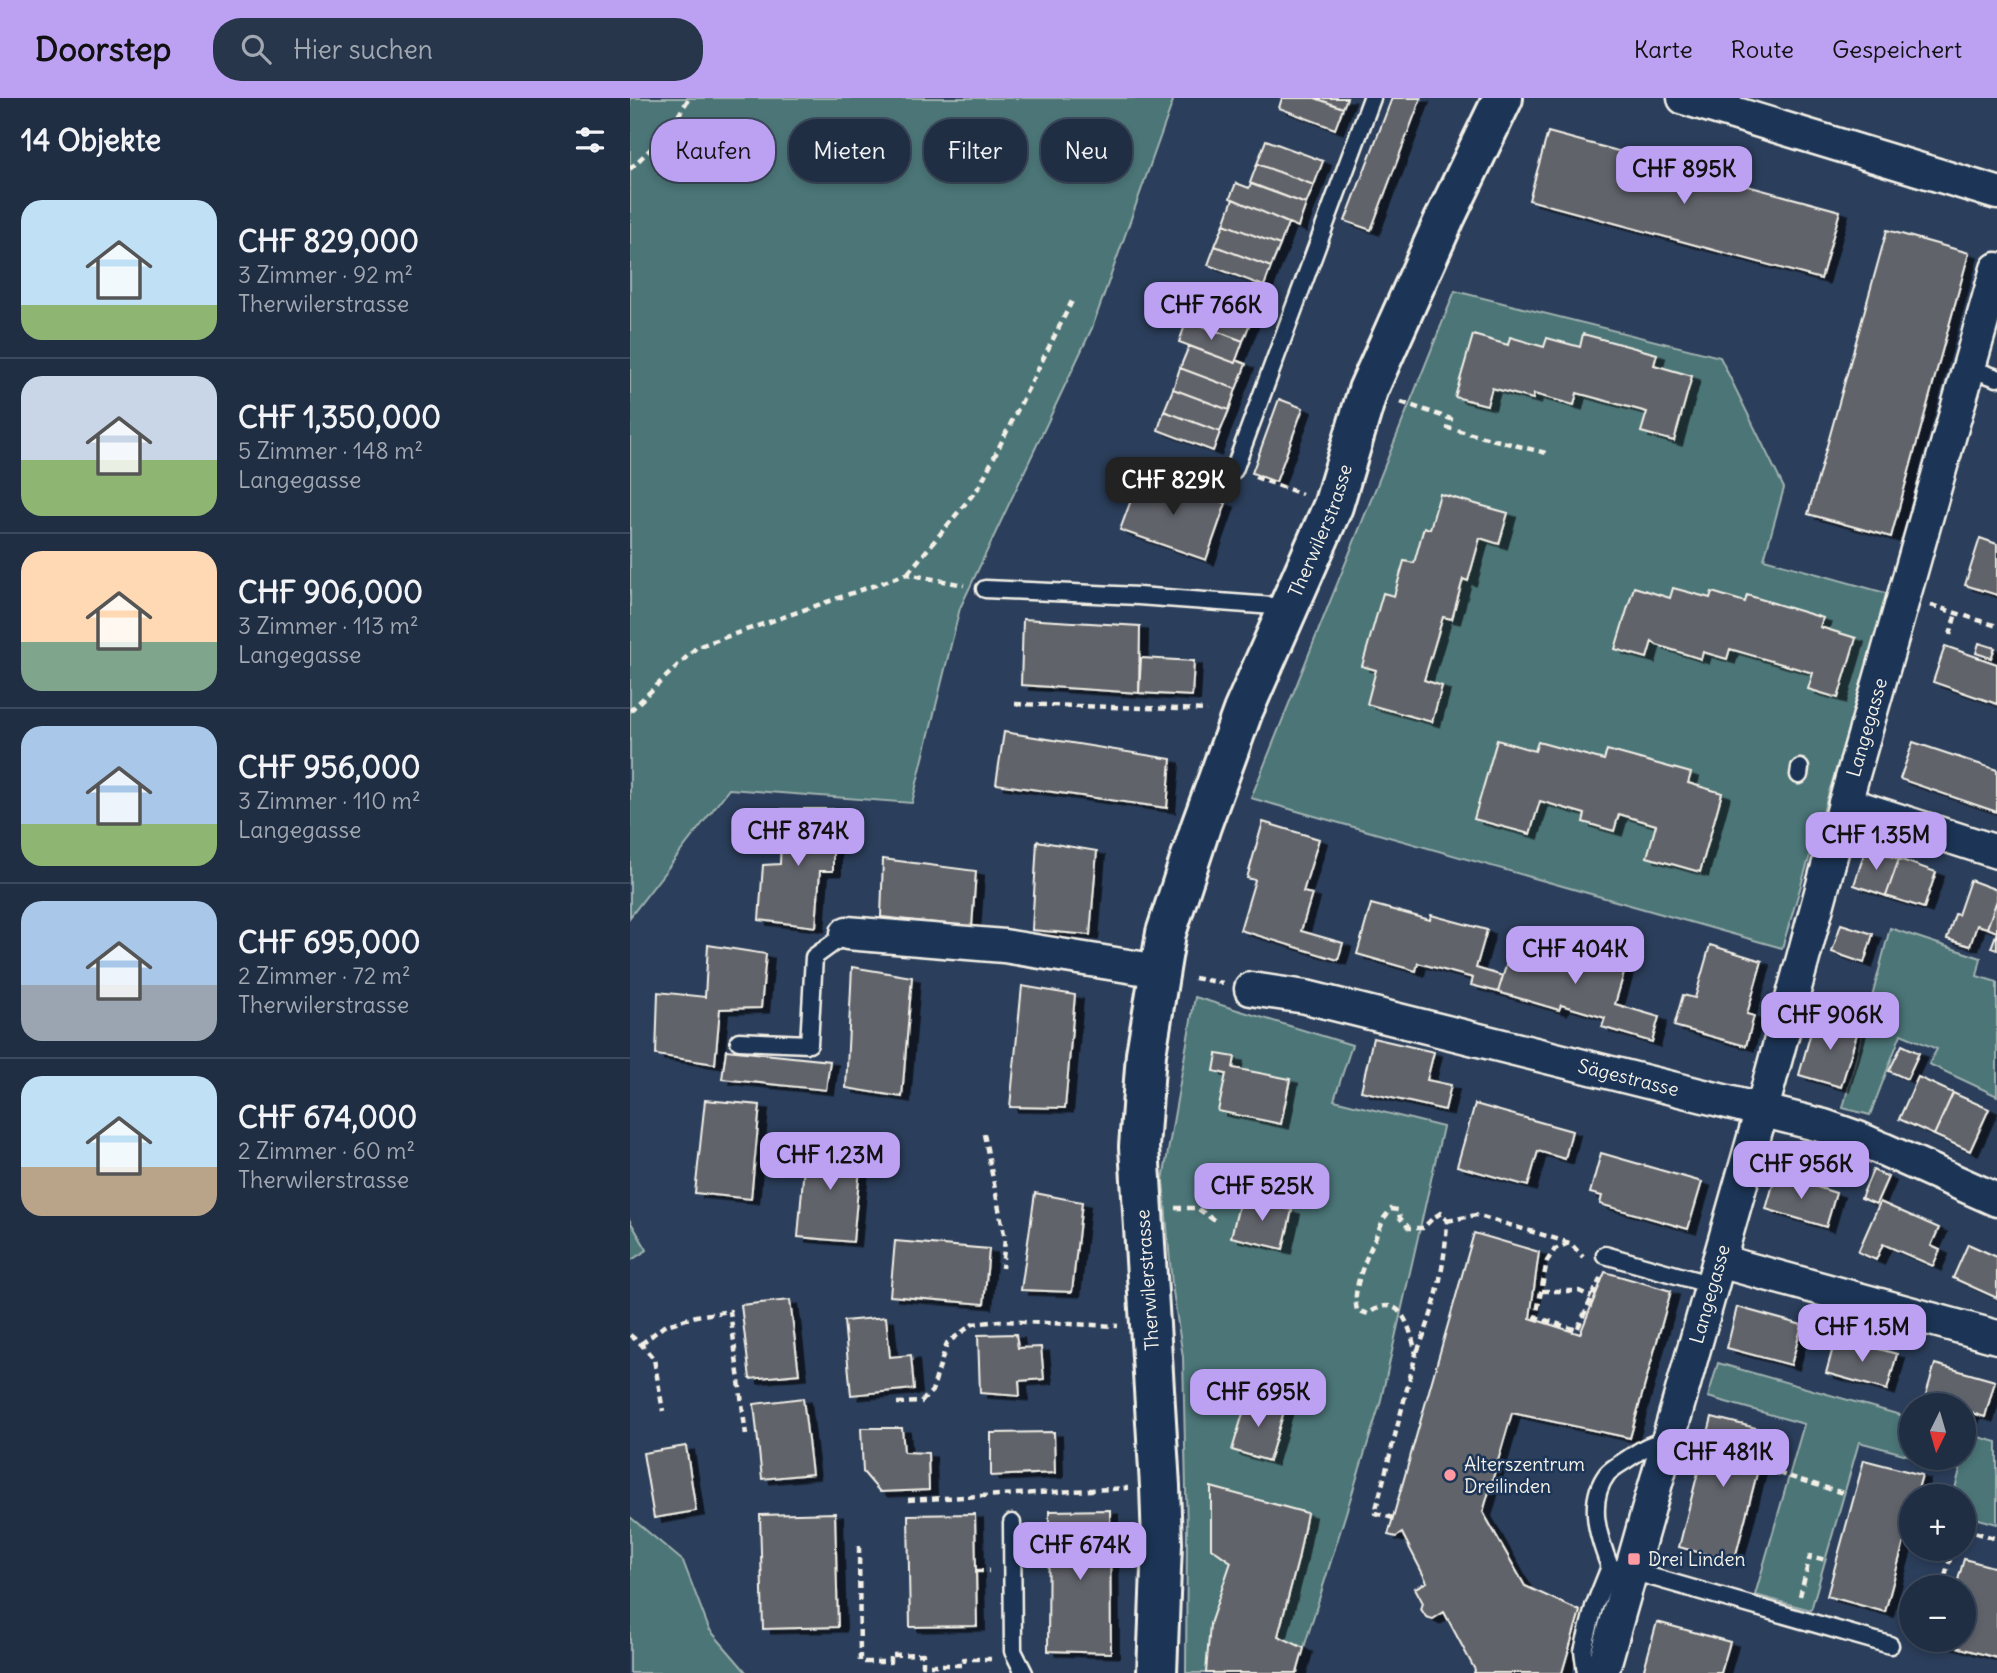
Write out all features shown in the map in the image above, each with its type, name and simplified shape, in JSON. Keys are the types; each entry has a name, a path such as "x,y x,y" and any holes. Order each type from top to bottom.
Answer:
{"main road":[{"name":"Therwilerstrasse","path":"1157,1673 1162,1543 1139,1147 1146,1054 1166,933 1243,711 1333,506 1368,390 1445,218 1503,98"}],"street":[{"path":"1684,98 1997,193"},
{"name":"Langegasse","path":"1602,1673 1620,1569 1668,1441 1904,597 1983,373 1997,269"},
{"path":"1845,803 1997,852"},
{"path":"847,933 1004,946 1159,971"},
{"name":"Sägestrasse","path":"1251,989 1306,998 1824,1126 1858,1138 1997,1200"},
{"path":"1715,1273 1997,1336"}],"lane":[{"path":"1234,470 1372,98"},
{"path":"985,589 1290,607"},
{"path":"739,1041 809,1044 814,957 847,933"},
{"path":"1605,1262 1715,1273"},
{"path":"1668,1441 1656,1442 1608,1472 1597,1492 1596,1511 1601,1544 1620,1569 1890,1645"},
{"path":"1012,1523 1013,1651 1024,1673"},
{"path":"1586,1673 1583,1651 1594,1607 1620,1569"}],"path":[{"path":"630,169 669,131 689,98"},
{"path":"907,574 979,487 1073,299"},
{"path":"1368,390 1451,419 1447,428 1546,453"},
{"path":"1234,470 1333,506"},
{"path":"630,711 697,647 907,574 985,589"},
{"path":"1904,597 1997,626"},
{"path":"1950,635 1956,613"},
{"path":"1015,704 1243,711"},
{"path":"1159,971 1251,989"},
{"path":"984,1134 1005,1239 1002,1268"},
{"path":"1142,1209 1197,1208 1218,1223"},
{"path":"1393,1518 1375,1513 1445,1255 1447,1221 1441,1213 1423,1228 1409,1228 1400,1218 1398,1210 1391,1209 1384,1218 1354,1301 1357,1310 1368,1314 1379,1306 1392,1306 1404,1316 1416,1354"},
{"path":"1570,1243 1555,1249 1547,1261 1536,1317 1577,1330 1605,1262"},
{"path":"1542,1290 1579,1291 1592,1297"},
{"path":"641,1344 664,1326 730,1311 746,1435"},
{"path":"897,1403 921,1402 932,1391 947,1343 973,1325 999,1321 1150,1328"},
{"path":"630,1335 654,1359 663,1411"},
{"path":"1778,1473 1846,1494"},
{"path":"908,1500 1160,1486"},
{"path":"1976,1533 1997,1539"},
{"path":"859,1546 860,1662 890,1662 890,1655 923,1654 923,1665 964,1665 964,1659 994,1659"},
{"path":"1794,1618 1810,1556 1826,1560"},
{"path":"976,1571 993,1571"}],"green space":[{"path":"630,98 1174,98 1092,328 960,608 912,803 729,789 630,917"},
{"path":"1455,291 1720,357 1784,488 1764,559 1889,594 1782,948 1251,798"},
{"path":"1890,928 1981,958 1977,976 1997,982 1997,1096 1929,1064 1937,1049 1901,1034 1870,1115 1843,1108"},
{"path":"1195,997 1352,1045 1334,1100 1443,1127 1380,1404 1296,1673 1186,1673 1187,1534 1183,1357 1172,1285 1163,1180"},
{"path":"630,1221 647,1250 630,1261"},
{"path":"1718,1363 1899,1415 1899,1453 1859,1442 1811,1610 1755,1595 1804,1424 1708,1397"},
{"path":"1976,1436 1997,1442 1997,1524 1976,1518 1976,1484 1956,1484 1960,1470 1976,1470"},
{"path":"630,1517 683,1561 709,1629 747,1673 630,1673"}],"building":[{"path":"1282,98 1315,98 1343,108 1335,129 1279,108"},
{"path":"1315,98 1347,98 1343,108"},
{"path":"1392,98 1421,98 1371,230 1345,221"},
{"path":"1548,132 1840,211 1821,279 1529,200"},
{"path":"1266,140 1323,161 1314,185 1257,164"},
{"path":"1257,164 1314,185 1306,204 1250,183"},
{"path":"1236,183 1249,188 1251,184 1306,204 1298,227 1230,198"},
{"path":"1233,199 1288,223 1280,245 1224,224"},
{"path":"1224,224 1280,245 1271,267 1215,246"},
{"path":"1887,230 1969,253 1891,537 1808,514"},
{"path":"1215,246 1271,267 1264,286 1208,265"},
{"path":"1195,298 1252,318 1243,341 1187,320"},
{"path":"1187,320 1243,341 1235,363 1179,342"},
{"path":"1583,334 1657,354 1654,365 1692,376 1674,441 1641,432 1647,412 1577,393 1574,405 1534,394 1533,399 1492,388 1487,405 1455,397 1473,335 1508,345 1510,337 1544,347 1547,338 1580,347"},
{"path":"1189,346 1235,363 1236,360 1246,364 1236,389 1180,368"},
{"path":"1180,368 1236,389 1229,410 1173,389"},
{"path":"1173,389 1229,410 1220,432 1164,411"},
{"path":"1279,399 1303,408 1276,482 1252,473"},
{"path":"1164,411 1220,432 1213,451 1158,430"},
{"path":"1141,473 1226,503 1206,560 1120,530"},
{"path":"1440,494 1508,513 1499,544 1480,538 1468,581 1463,579 1452,619 1443,617 1424,680 1442,686 1432,722 1367,704 1376,670 1362,666 1383,593 1394,596 1404,561 1414,563 1424,527 1430,529"},
{"path":"1980,538 1997,544 1997,595 1965,585"},
{"path":"1634,587 1670,598 1673,588 1710,598 1712,592 1745,602 1747,595 1823,618 1820,627 1856,638 1838,698 1808,689 1813,673 1730,649 1727,659 1703,652 1701,659 1652,641 1647,658 1615,649"},
{"path":"1023,619 1140,626 1139,693 1021,685"},
{"path":"1979,643 1995,648 1991,658 1976,653"},
{"path":"1945,646 1997,664 1997,704 1933,682"},
{"path":"1141,658 1194,661 1192,696 1139,693"},
{"path":"1004,732 1171,759 1167,808 996,784"},
{"path":"1497,740 1535,751 1538,742 1604,760 1607,750 1691,773 1688,783 1722,793 1700,872 1647,857 1656,825 1619,814 1614,831 1583,822 1585,814 1540,801 1530,834 1474,819"},
{"path":"1913,742 1997,770 1997,812 1900,779"},
{"path":"782,809 833,809 833,871 820,871 816,927 759,920 763,865 780,864"},
{"path":"1263,822 1319,839 1303,892 1312,894 1301,931 1343,943 1338,960 1240,930 1255,880 1247,878"},
{"path":"1037,841 1097,851 1090,935 1032,930"},
{"path":"1866,848 1899,859 1886,896 1854,885"},
{"path":"883,859 976,871 972,927 881,917"},
{"path":"1899,859 1936,872 1924,908 1886,896"},
{"path":"1970,880 1997,890 1997,900 1987,928 1977,925 1970,946 1947,939"},
{"path":"1997,900 1997,932 1987,928"},
{"path":"1371,904 1430,920 1431,915 1487,930 1476,968 1503,976 1498,992 1471,985 1473,978 1418,963 1416,971 1357,954"},
{"path":"1841,924 1873,934 1864,963 1832,952"},
{"path":"1997,932 1997,950 1991,948"},
{"path":"1514,940 1571,957 1575,947 1627,963 1615,1004 1659,1017 1652,1042 1602,1027 1605,1018 1561,1005 1559,1010 1498,992"},
{"path":"708,945 766,954 761,1008 720,1009 715,1064 656,1055 658,992 705,997"},
{"path":"1710,945 1762,961 1747,1014 1754,1016 1746,1046 1674,1026 1683,995 1695,998"},
{"path":"852,967 912,977 902,1097 846,1088"},
{"path":"1022,986 1075,995 1065,1108 1010,1107"},
{"path":"1836,1017 1860,1024 1841,1087 1799,1075 1813,1025 1832,1030"},
{"path":"1373,1038 1434,1052 1427,1080 1451,1085 1445,1110 1361,1091"},
{"path":"1902,1045 1919,1053 1907,1079 1889,1071"},
{"path":"726,1050 830,1061 826,1090 722,1079"},
{"path":"1217,1054 1235,1057 1233,1068 1290,1079 1281,1124 1218,1111 1226,1074 1214,1071"},
{"path":"1918,1077 1953,1093 1934,1135 1899,1119"},
{"path":"1953,1093 1989,1109 1970,1151 1934,1135"},
{"path":"705,1100 760,1105 751,1199 695,1193"},
{"path":"1475,1104 1572,1131 1565,1159 1538,1151 1528,1186 1457,1166"},
{"path":"806,1142 862,1147 853,1242 798,1237"},
{"path":"1601,1153 1702,1182 1688,1229 1600,1204 1602,1196 1590,1193"},
{"path":"1873,1170 1888,1177 1876,1204 1861,1198"},
{"path":"1776,1174 1836,1193 1826,1227 1766,1209"},
{"path":"1035,1193 1082,1202 1072,1292 1021,1290"},
{"path":"1241,1197 1292,1210 1283,1249 1231,1237"},
{"path":"1880,1202 1939,1228 1931,1246 1940,1250 1933,1266 1883,1244 1876,1260 1858,1252"},
{"name":"Alterszentrum Dreilinden","path":"1474,1233 1539,1252 1530,1318 1580,1334 1605,1272 1671,1291 1630,1438 1512,1413 1483,1512 1525,1586 1580,1611 1562,1673 1474,1673 1475,1670 1444,1612 1433,1619 1426,1617 1421,1609 1423,1603 1415,1588 1427,1582 1402,1533 1396,1537 1388,1535"},
{"path":"895,1241 989,1249 984,1304 890,1296"},
{"path":"1968,1244 1997,1257 1997,1298 1953,1278"},
{"path":"790,1300 799,1374 750,1379 741,1305"},
{"path":"1737,1307 1802,1325 1791,1365 1727,1348"},
{"path":"886,1317 890,1357 911,1355 914,1389 851,1395 844,1321"},
{"path":"1016,1334 1018,1348 1041,1347 1044,1379 1019,1381 1020,1396 980,1393 978,1335"},
{"path":"1836,1337 1897,1354 1887,1390 1826,1373"},
{"path":"1935,1364 1995,1381 1985,1417 1976,1414 1976,1393 1926,1393"},
{"path":"1248,1397 1285,1408 1269,1461 1232,1450"},
{"path":"803,1398 812,1474 762,1479 754,1404"},
{"path":"1712,1417 1768,1431 1734,1562 1679,1547"},
{"path":"861,1428 902,1428 904,1452 928,1453 929,1490 880,1492 863,1472"},
{"path":"1054,1432 1055,1473 991,1476 991,1433"},
{"path":"686,1446 696,1511 654,1518 643,1453"},
{"path":"1864,1460 1922,1475 1919,1484 1899,1484 1899,1560 1885,1612 1827,1596"},
{"path":"1211,1487 1307,1513 1278,1636 1304,1648 1297,1673 1206,1673 1210,1624 1231,1562 1211,1548"},
{"path":"1110,1510 1111,1653 1048,1651 1049,1511"},
{"path":"835,1513 838,1627 763,1629 760,1515"},
{"path":"975,1514 977,1626 910,1627 908,1515"},
{"path":"1963,1561 1997,1568 1997,1658 1975,1652 1976,1575 1959,1575"},
{"path":"1657,1622 1730,1642 1721,1673 1643,1673"}],"place":[{"name":"Alterszentrum Dreilinden","path":"1450,1475"},
{"name":"Drei Linden","path":"1634,1559"}]}
